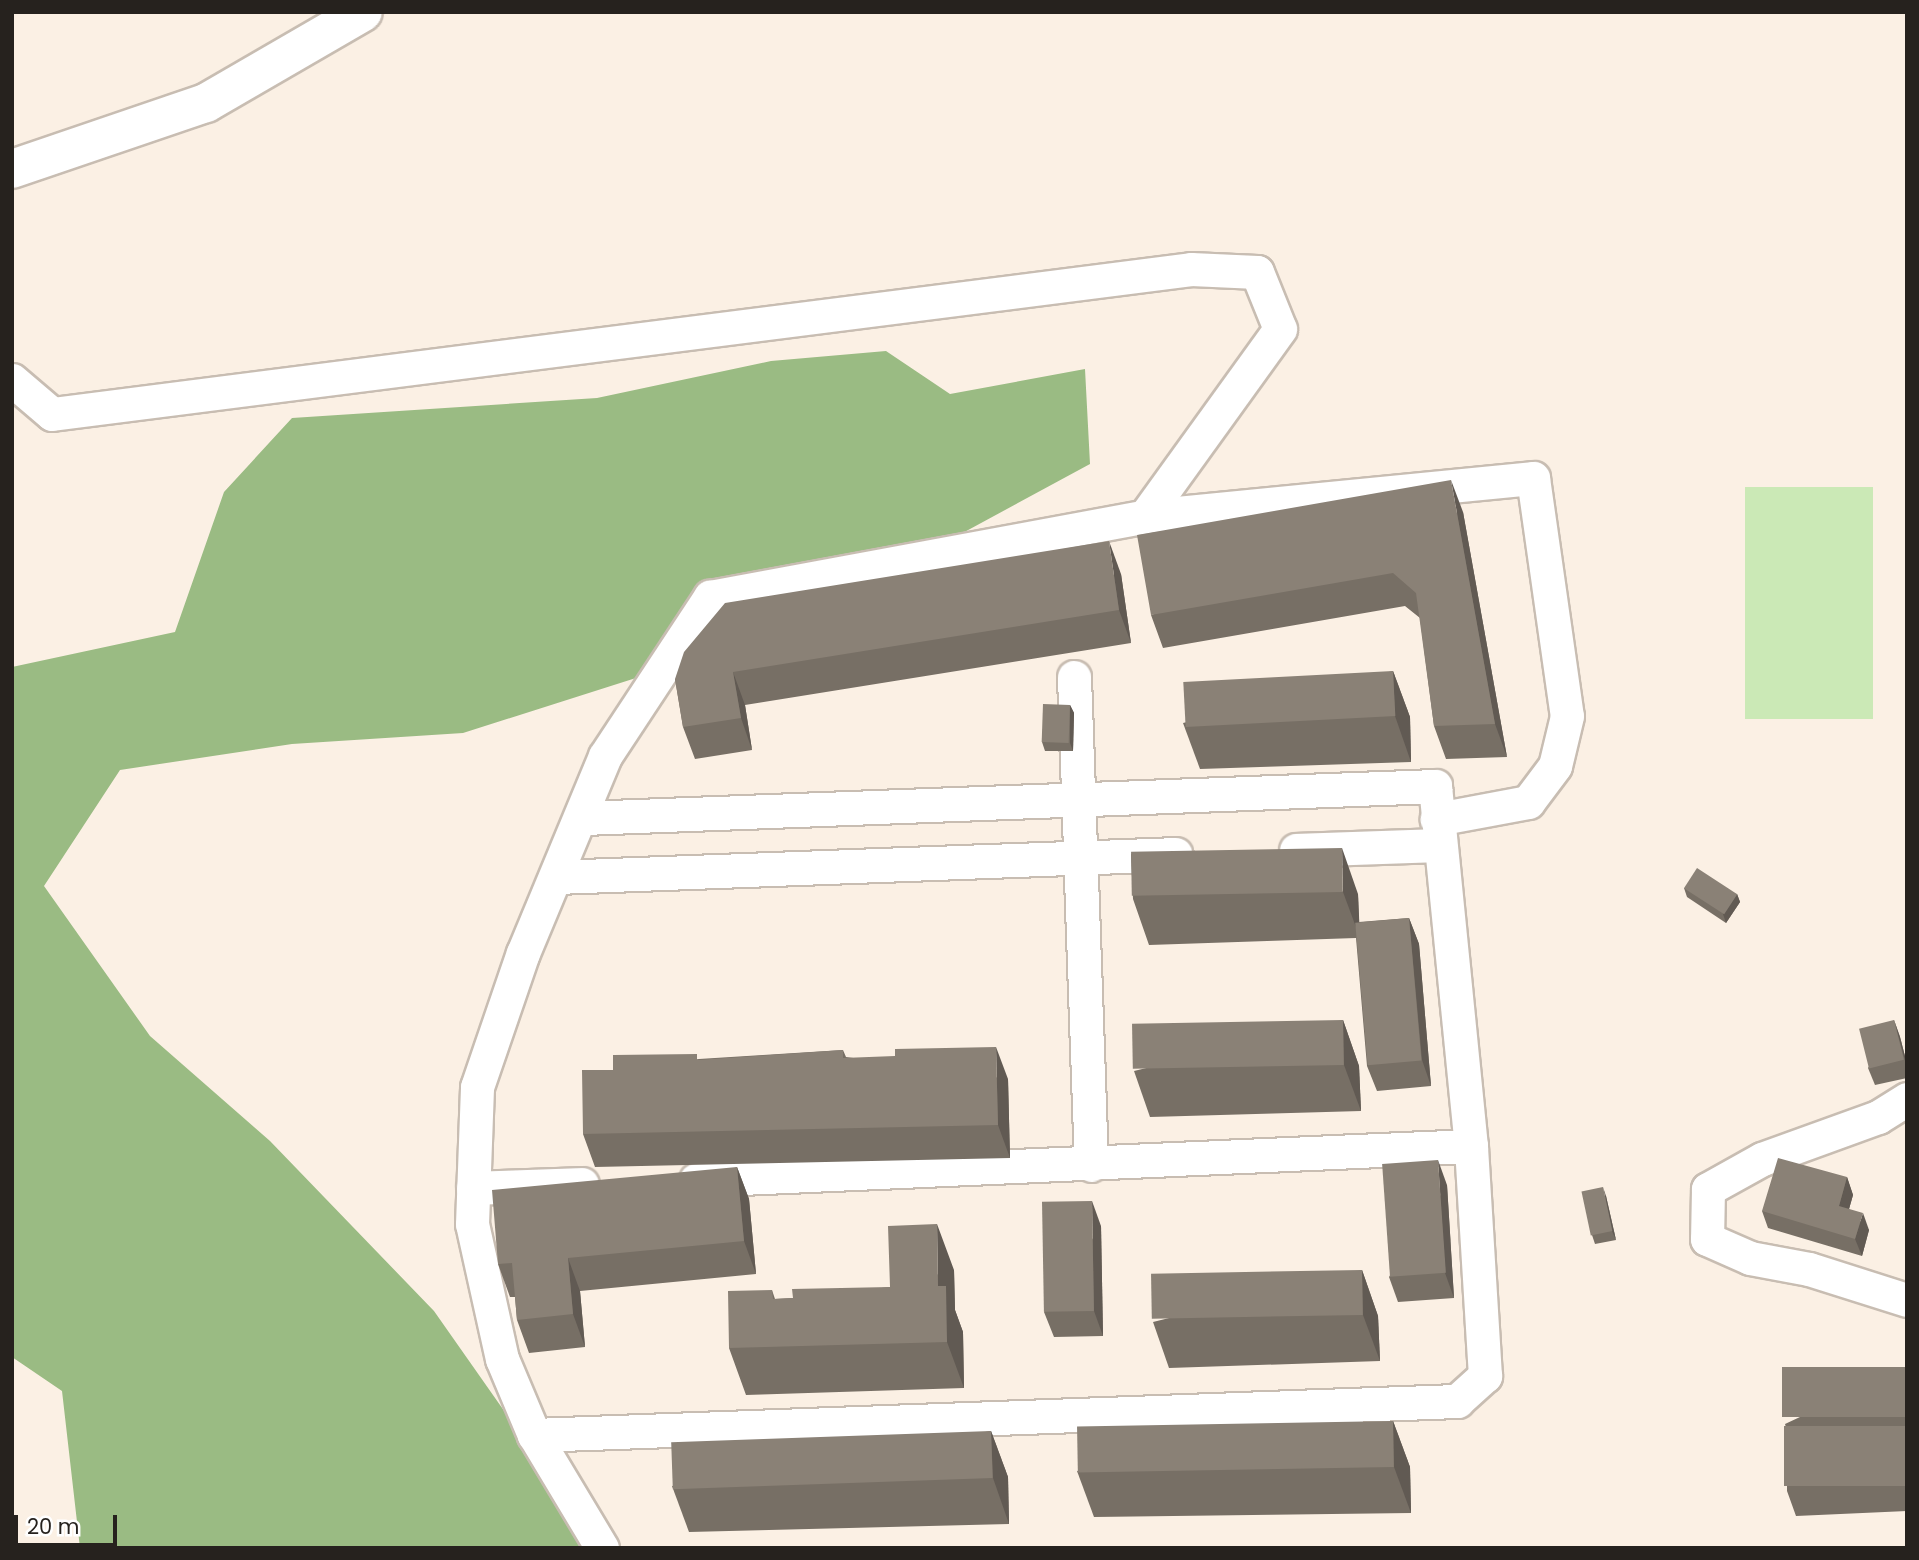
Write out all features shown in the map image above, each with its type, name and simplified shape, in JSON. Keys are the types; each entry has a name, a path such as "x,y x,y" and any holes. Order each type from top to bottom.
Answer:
{"main road":[{"path":"12,169 206,103 363,12"}],"street":[{"path":"12,380 52,414 1191,269 1256,272 1280,329 1144,516"},
{"path":"602,1548 534,1436 502,1359 472,1224 477,1087 605,756 710,597 1144,516 1533,478 1567,716 1555,766 1528,802 1437,832 1259,851"},
{"path":"1074,677 1091,1166"},
{"path":"534,1436 1457,1401 1485,1376 1471,1146 1437,832 1436,786 583,818"},
{"path":"556,877 1204,853"},
{"path":"1907,1099 1878,1117 1762,1159 1708,1189 1707,1239 1750,1258 1810,1269 1907,1300"},
{"path":"665,1181 1091,1166 1471,1146"},
{"path":"473,1188 610,1183"}],"green space":[{"path":"886,351 950,394 1085,369 1090,464 850,594 661,670 463,733 292,744 120,770 44,886 150,1036 270,1141 434,1311 566,1499 589,1548 80,1548 62,1391 12,1357 12,667 175,632 224,492 292,418 597,398 771,361"},
{"path":"1745,487 1873,487 1873,719 1745,719"}],"building":[{"path":"1451,480 1495,724 1434,726 1416,593 1393,573 1151,615 1137,535"},
{"path":"1109,541 1119,610 733,672 741,718 683,727 675,679 684,652 725,603"},
{"path":"1393,671 1395,716 1186,727 1183,682"},
{"path":"1043,704 1070,705 1069,743 1042,742"},
{"path":"1342,848 1343,892 1132,896 1131,852"},
{"path":"1697,868 1737,894 1724,914 1684,888"},
{"path":"1409,918 1421,1060 1368,1065 1355,923"},
{"path":"1343,1020 1344,1065 1133,1069 1132,1024"},
{"path":"1894,1020 1904,1060 1869,1068 1859,1029"},
{"path":"996,1047 998,1125 583,1134 582,1070 613,1070 613,1055 697,1054 697,1060 843,1050 843,1058 895,1056 895,1049"},
{"path":"1778,1158 1847,1177 1839,1206 1863,1213 1855,1239 1762,1211"},
{"path":"1438,1160 1446,1273 1390,1277 1382,1164"},
{"path":"737,1167 744,1241 568,1258 573,1314 517,1320 512,1263 498,1264 492,1190"},
{"path":"1603,1187 1612,1231 1591,1236 1581,1192"},
{"path":"1092,1201 1094,1311 1044,1312 1042,1202"},
{"path":"937,1224 938,1286 946,1286 947,1342 729,1348 728,1291 772,1290 773,1299 793,1298 792,1289 890,1287 888,1226"},
{"path":"1362,1270 1363,1315 1152,1319 1151,1274"},
{"path":"1782,1367 1907,1367 1907,1417 1782,1417"},
{"path":"1393,1421 1394,1467 1078,1473 1077,1427"},
{"path":"1784,1426 1907,1426 1907,1486 1784,1486"},
{"path":"991,1431 993,1478 673,1489 671,1442"}]}
